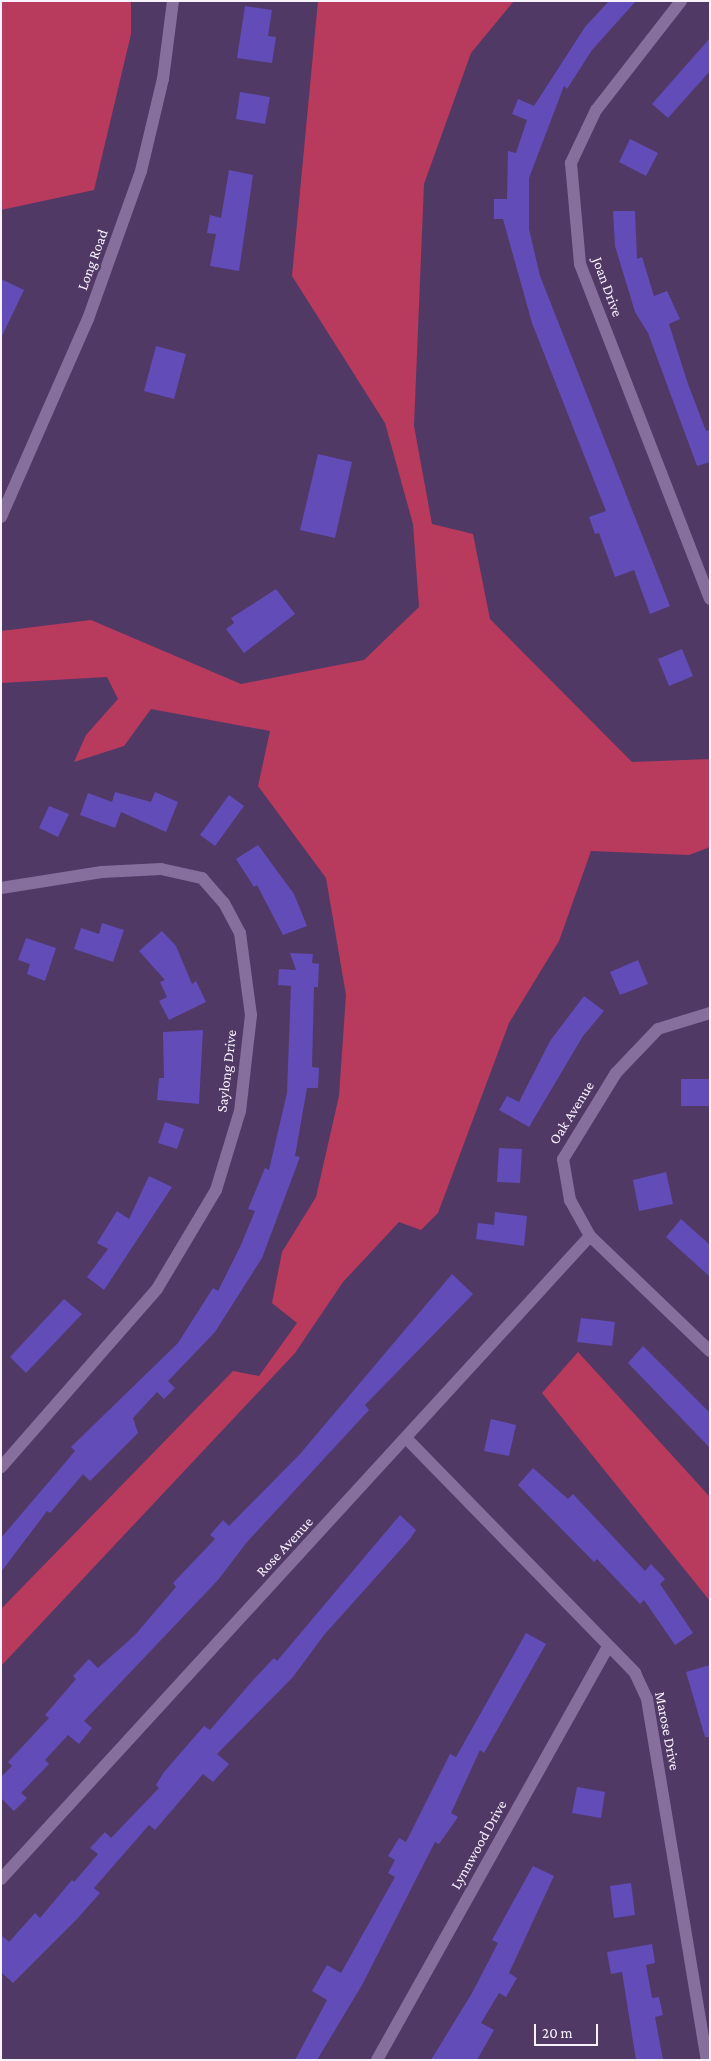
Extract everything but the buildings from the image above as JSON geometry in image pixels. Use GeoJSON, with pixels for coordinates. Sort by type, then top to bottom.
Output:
{"type":"FeatureCollection","features":[{"type":"Feature","properties":{"kind":"street","name":"Long Road"},"geometry":{"type":"LineString","coordinates":[[1,517],[88,319],[142,171],[162,79],[173,1]]}},
{"type":"Feature","properties":{"kind":"street","name":"Joan Drive"},"geometry":{"type":"LineString","coordinates":[[680,1],[596,110],[570,163],[580,264],[710,600]]}},
{"type":"Feature","properties":{"kind":"street","name":"Saylong Drive"},"geometry":{"type":"LineString","coordinates":[[1,888],[142,870],[202,878],[224,903],[240,933],[251,1015],[240,1111],[216,1190],[157,1289],[1,1467]]}},
{"type":"Feature","properties":{"kind":"street","name":"Oak Avenue"},"geometry":{"type":"LineString","coordinates":[[710,1013],[658,1028],[616,1073],[563,1159],[570,1200],[590,1236],[710,1351]]}},
{"type":"Feature","properties":{"kind":"street","name":"Rose Avenue"},"geometry":{"type":"LineString","coordinates":[[1,1879],[407,1438],[590,1236]]}},
{"type":"Feature","properties":{"kind":"street","name":"Marose Drive"},"geometry":{"type":"LineString","coordinates":[[407,1438],[635,1673],[647,1699],[707,2060]]}},
{"type":"Feature","properties":{"kind":"street","name":"Lynnwood Drive"},"geometry":{"type":"LineString","coordinates":[[377,2060],[608,1646]]}},
{"type":"Feature","properties":{"kind":"shaded area"},"geometry":{"type":"Polygon","coordinates":[[[1,1],[131,1],[131,34],[94,190],[1,210],[1,1]]]}},
{"type":"Feature","properties":{"kind":"shaded area"},"geometry":{"type":"Polygon","coordinates":[[[318,1],[514,1],[471,53],[424,184],[414,426],[432,524],[473,534],[490,619],[632,762],[710,759],[710,847],[689,855],[591,851],[559,941],[509,1023],[438,1213],[421,1230],[399,1222],[343,1282],[295,1353],[1,1666],[1,1609],[233,1371],[259,1376],[297,1323],[272,1303],[282,1252],[316,1197],[339,1096],[346,995],[326,878],[258,786],[270,731],[151,709],[124,746],[74,762],[86,735],[118,699],[107,677],[1,683],[1,631],[91,620],[241,684],[364,660],[419,607],[413,524],[385,423],[292,276],[318,1]]]}},
{"type":"Feature","properties":{"kind":"shaded area"},"geometry":{"type":"Polygon","coordinates":[[[578,1352],[710,1497],[710,1601],[542,1393],[578,1352]]]}}]}
